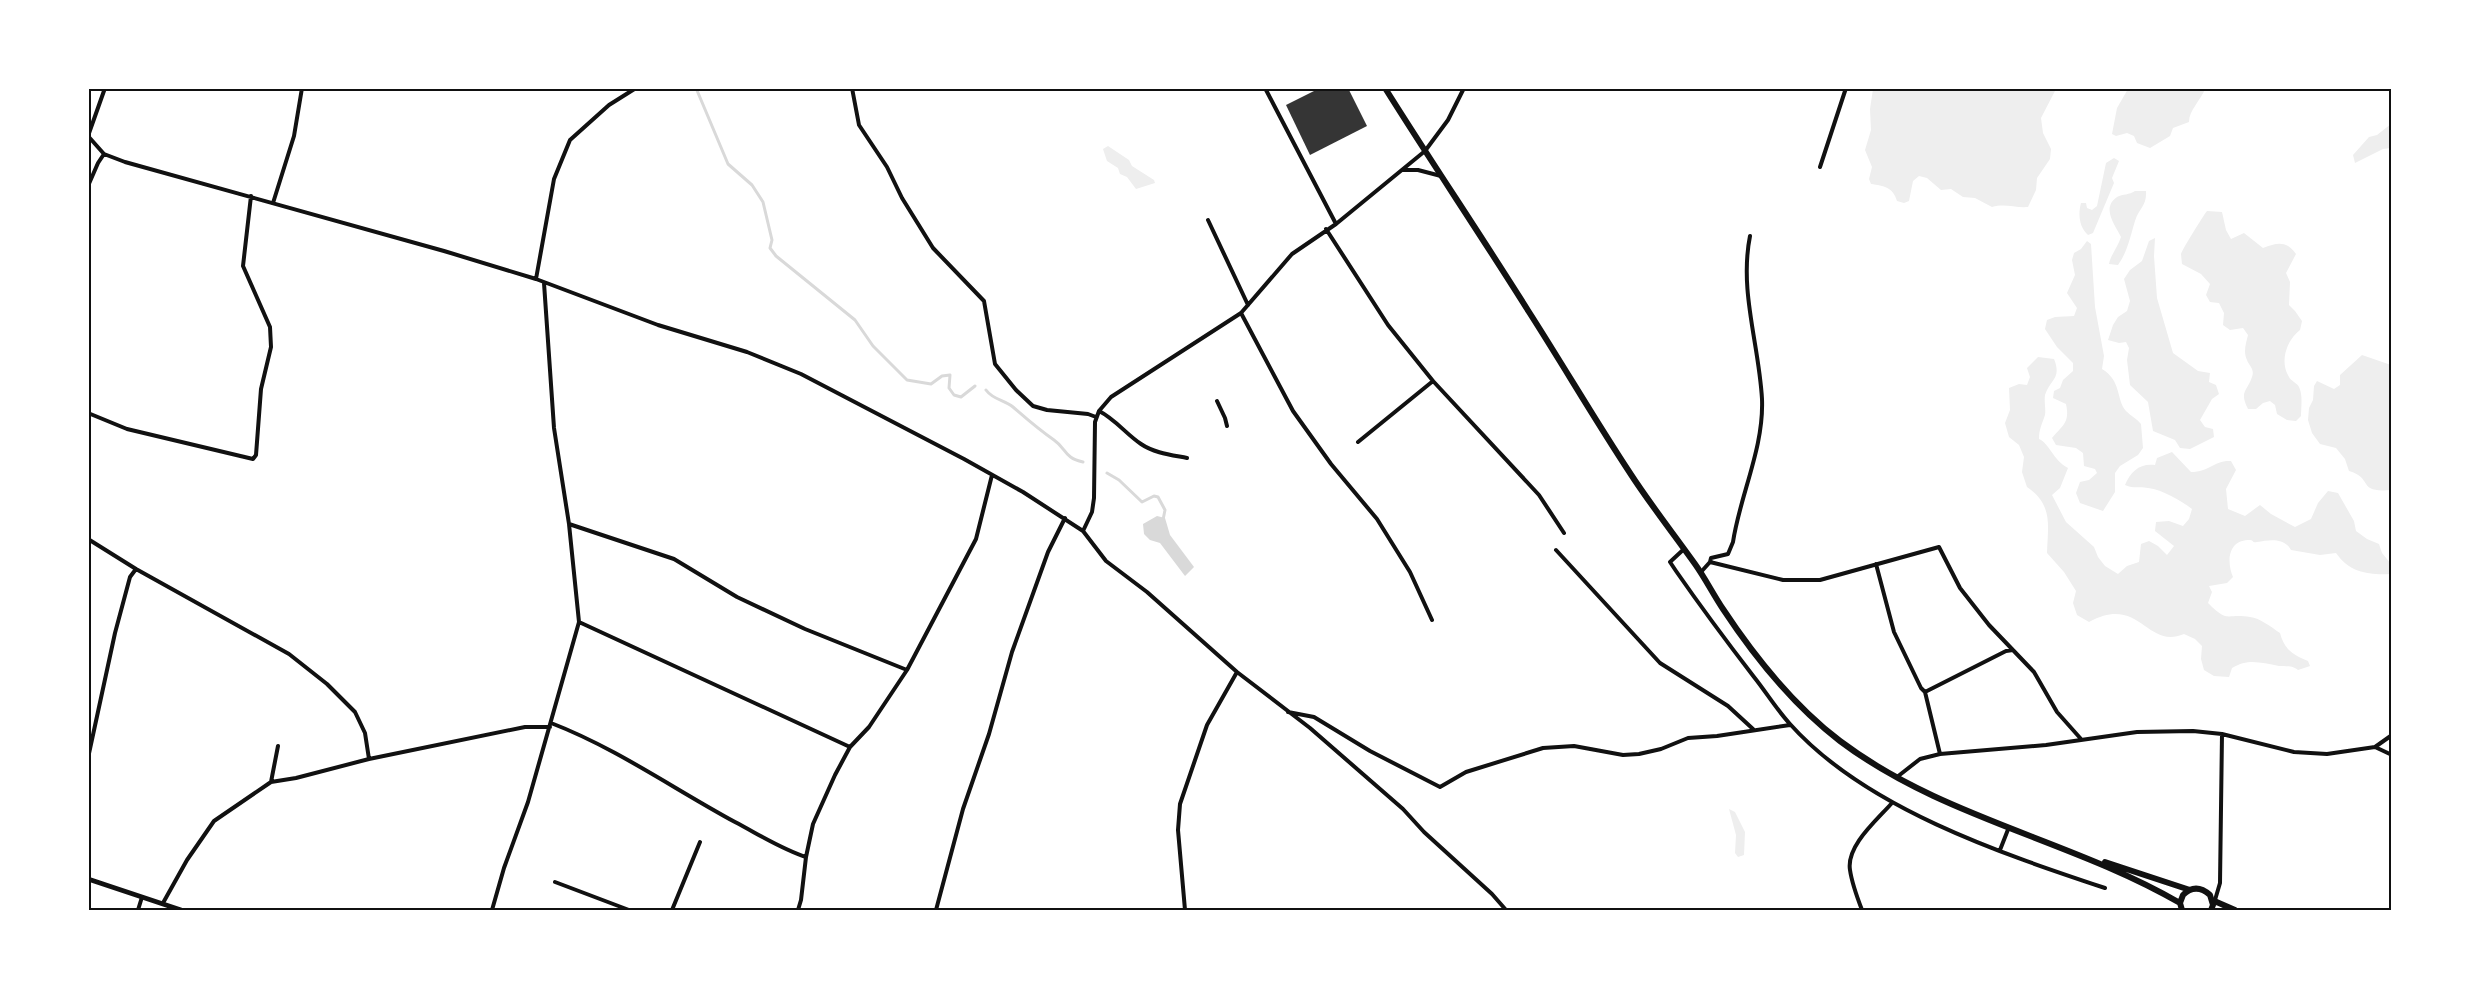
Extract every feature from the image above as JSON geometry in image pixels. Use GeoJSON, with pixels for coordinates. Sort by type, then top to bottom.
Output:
{"type":"FeatureCollection","features":[{"type":"Feature","properties":{"kind":"main road"},"geometry":{"type":"LineString","coordinates":[[1385,88],[1630,473],[1701,572],[1745,642],[1788,695],[1841,742],[1897,778],[1936,798],[2096,860],[2125,867],[2190,890],[2201,889],[2213,900],[2235,910]]}},
{"type":"Feature","properties":{"kind":"main road"},"geometry":{"type":"LineString","coordinates":[[2096,860],[2123,875],[2153,887],[2181,907],[2183,895],[2190,890]]}},
{"type":"Feature","properties":{"kind":"main road"},"geometry":{"type":"LineString","coordinates":[[88,879],[181,910]]}},
{"type":"Feature","properties":{"kind":"main road"},"geometry":{"type":"LineString","coordinates":[[2211,910],[2213,900]]}},
{"type":"Feature","properties":{"kind":"street"},"geometry":{"type":"LineString","coordinates":[[105,88],[88,136],[104,154],[207,186],[387,234],[536,279],[652,322],[747,352],[801,374],[992,475],[1083,531],[1106,561],[1147,592],[1237,672],[1288,711],[1403,809],[1506,910]]}},
{"type":"Feature","properties":{"kind":"street"},"geometry":{"type":"LineString","coordinates":[[273,203],[294,136],[302,88]]}},
{"type":"Feature","properties":{"kind":"street"},"geometry":{"type":"LineString","coordinates":[[536,279],[554,179],[570,140],[609,105],[636,88]]}},
{"type":"Feature","properties":{"kind":"street"},"geometry":{"type":"LineString","coordinates":[[852,88],[859,125],[887,167],[902,198],[933,248],[984,301],[995,364],[1016,390],[1033,406],[1096,417]]}},
{"type":"Feature","properties":{"kind":"street"},"geometry":{"type":"LineString","coordinates":[[1265,88],[1335,224]]}},
{"type":"Feature","properties":{"kind":"street"},"geometry":{"type":"LineString","coordinates":[[1083,531],[1092,512],[1094,498],[1093,436],[1096,417],[1111,397],[1241,313],[1292,254],[1335,224],[1425,151],[1448,120],[1464,88]]}},
{"type":"Feature","properties":{"kind":"street"},"geometry":{"type":"LineString","coordinates":[[1820,167],[1846,88]]}},
{"type":"Feature","properties":{"kind":"street"},"geometry":{"type":"LineString","coordinates":[[88,186],[104,154]]}},
{"type":"Feature","properties":{"kind":"street"},"geometry":{"type":"LineString","coordinates":[[1402,170],[1418,170],[1442,176]]}},
{"type":"Feature","properties":{"kind":"street"},"geometry":{"type":"LineString","coordinates":[[88,413],[127,429],[253,459],[256,455],[261,389],[271,348],[270,327],[243,266],[251,196]]}},
{"type":"Feature","properties":{"kind":"street"},"geometry":{"type":"LineString","coordinates":[[1208,220],[1248,305]]}},
{"type":"Feature","properties":{"kind":"street"},"geometry":{"type":"LineString","coordinates":[[1326,229],[1388,325],[1433,381],[1539,495],[1564,533]]}},
{"type":"Feature","properties":{"kind":"street"},"geometry":{"type":"LineString","coordinates":[[1701,572],[1711,558],[1728,554],[1733,542],[1758,432],[1762,400],[1746,278],[1750,236]]}},
{"type":"Feature","properties":{"kind":"street"},"geometry":{"type":"LineString","coordinates":[[492,910],[504,868],[528,802],[579,622],[569,524],[554,428],[544,283]]}},
{"type":"Feature","properties":{"kind":"street"},"geometry":{"type":"LineString","coordinates":[[1241,313],[1293,411],[1331,464],[1377,519],[1410,572],[1432,620]]}},
{"type":"Feature","properties":{"kind":"street"},"geometry":{"type":"LineString","coordinates":[[1358,442],[1433,381]]}},
{"type":"Feature","properties":{"kind":"street"},"geometry":{"type":"LineString","coordinates":[[1217,401],[1227,426]]}},
{"type":"Feature","properties":{"kind":"street"},"geometry":{"type":"LineString","coordinates":[[1099,411],[1107,415],[1139,443],[1151,449],[1187,458]]}},
{"type":"Feature","properties":{"kind":"street"},"geometry":{"type":"LineString","coordinates":[[798,910],[813,824],[850,747],[869,727],[907,670],[976,539],[992,475]]}},
{"type":"Feature","properties":{"kind":"street"},"geometry":{"type":"LineString","coordinates":[[936,910],[963,809],[989,734],[1009,663],[1048,552],[1065,518]]}},
{"type":"Feature","properties":{"kind":"street"},"geometry":{"type":"LineString","coordinates":[[569,524],[674,559],[737,597],[805,629],[907,670]]}},
{"type":"Feature","properties":{"kind":"street"},"geometry":{"type":"LineString","coordinates":[[88,539],[136,569],[289,654],[327,684],[355,712],[365,733],[369,759]]}},
{"type":"Feature","properties":{"kind":"street"},"geometry":{"type":"LineString","coordinates":[[1710,562],[1783,580],[1820,580],[1939,547],[1960,588],[1989,625],[2034,672],[2057,712],[2081,739]]}},
{"type":"Feature","properties":{"kind":"street"},"geometry":{"type":"LineString","coordinates":[[1684,549],[1670,562],[1719,633],[1790,725],[1833,763],[1892,804],[2000,850],[2104,888]]}},
{"type":"Feature","properties":{"kind":"street"},"geometry":{"type":"LineString","coordinates":[[1556,550],[1660,663],[1728,706],[1753,729]]}},
{"type":"Feature","properties":{"kind":"street"},"geometry":{"type":"LineString","coordinates":[[1876,564],[1894,632],[1925,692],[1940,754]]}},
{"type":"Feature","properties":{"kind":"street"},"geometry":{"type":"LineString","coordinates":[[88,758],[115,633],[130,577],[136,569]]}},
{"type":"Feature","properties":{"kind":"street"},"geometry":{"type":"LineString","coordinates":[[579,622],[850,747]]}},
{"type":"Feature","properties":{"kind":"street"},"geometry":{"type":"LineString","coordinates":[[1925,692],[2006,651],[2014,650]]}},
{"type":"Feature","properties":{"kind":"street"},"geometry":{"type":"LineString","coordinates":[[1185,910],[1178,830],[1180,804],[1207,725],[1237,672]]}},
{"type":"Feature","properties":{"kind":"street"},"geometry":{"type":"LineString","coordinates":[[1288,711],[1314,717],[1370,751],[1440,788],[1466,772],[1543,748],[1574,746],[1623,755],[1639,754],[1661,749],[1688,738],[1790,725]]}},
{"type":"Feature","properties":{"kind":"street"},"geometry":{"type":"LineString","coordinates":[[163,903],[187,860],[214,821],[271,782],[296,778],[369,759],[550,725],[599,745],[741,825],[806,857]]}},
{"type":"Feature","properties":{"kind":"street"},"geometry":{"type":"LineString","coordinates":[[1897,778],[1920,759],[1940,754],[2046,745],[2137,732],[2193,731],[2222,734],[2294,752],[2327,754],[2375,747],[2391,735]]}},
{"type":"Feature","properties":{"kind":"street"},"geometry":{"type":"LineString","coordinates":[[2213,900],[2220,883],[2222,734]]}},
{"type":"Feature","properties":{"kind":"street"},"geometry":{"type":"LineString","coordinates":[[271,782],[278,746]]}},
{"type":"Feature","properties":{"kind":"street"},"geometry":{"type":"LineString","coordinates":[[2375,747],[2391,755]]}},
{"type":"Feature","properties":{"kind":"street"},"geometry":{"type":"LineString","coordinates":[[1862,910],[1849,868],[1851,857],[1859,842],[1892,804]]}},
{"type":"Feature","properties":{"kind":"street"},"geometry":{"type":"LineString","coordinates":[[2000,850],[2009,827]]}},
{"type":"Feature","properties":{"kind":"street"},"geometry":{"type":"LineString","coordinates":[[672,910],[700,842]]}},
{"type":"Feature","properties":{"kind":"street"},"geometry":{"type":"LineString","coordinates":[[555,882],[629,910]]}},
{"type":"Feature","properties":{"kind":"street"},"geometry":{"type":"LineString","coordinates":[[138,910],[142,896]]}},
{"type":"Feature","properties":{"kind":"shaded area"},"geometry":{"type":"Polygon","coordinates":[[[1873,89],[2056,89],[2041,118],[2043,133],[2051,149],[2050,159],[2037,178],[2036,190],[2028,207],[2001,205],[1992,207],[1975,198],[1963,197],[1951,189],[1941,190],[1927,178],[1919,176],[1913,181],[1909,201],[1904,203],[1897,201],[1887,188],[1871,184],[1869,179],[1872,167],[1865,150],[1871,130],[1870,109],[1873,89]]]}},
{"type":"Feature","properties":{"kind":"shaded area"},"geometry":{"type":"Polygon","coordinates":[[[2128,89],[2205,89],[2191,113],[2189,122],[2173,128],[2170,136],[2150,148],[2137,143],[2134,136],[2127,133],[2116,136],[2112,134],[2117,108],[2128,89]]]}},
{"type":"Feature","properties":{"kind":"shaded area"},"geometry":{"type":"Polygon","coordinates":[[[2391,124],[2391,148],[2383,149],[2355,163],[2353,155],[2369,137],[2377,135],[2391,124]]]}},
{"type":"Feature","properties":{"kind":"shaded area"},"geometry":{"type":"Polygon","coordinates":[[[1108,146],[1129,160],[1132,166],[1154,180],[1155,183],[1136,189],[1127,177],[1120,174],[1118,168],[1107,161],[1103,149],[1108,146]]]}},
{"type":"Feature","properties":{"kind":"shaded area"},"geometry":{"type":"Polygon","coordinates":[[[2114,158],[2119,161],[2112,178],[2114,183],[2093,233],[2088,235],[2080,220],[2081,203],[2086,203],[2087,208],[2092,210],[2097,206],[2106,163],[2114,158]]]}},
{"type":"Feature","properties":{"kind":"shaded area"},"geometry":{"type":"Polygon","coordinates":[[[2135,191],[2146,191],[2144,204],[2121,260],[2118,265],[2109,264],[2121,237],[2111,217],[2110,206],[2117,197],[2135,191]]]}},
{"type":"Feature","properties":{"kind":"shaded area"},"geometry":{"type":"Polygon","coordinates":[[[2207,211],[2222,212],[2226,230],[2231,239],[2244,233],[2263,248],[2281,244],[2289,246],[2296,254],[2286,273],[2290,282],[2289,305],[2302,321],[2300,330],[2288,345],[2285,364],[2286,371],[2298,386],[2301,394],[2301,416],[2296,421],[2287,420],[2277,414],[2275,405],[2270,401],[2256,409],[2248,409],[2244,395],[2253,372],[2245,354],[2248,335],[2243,328],[2230,330],[2223,325],[2224,313],[2219,303],[2210,302],[2206,295],[2210,284],[2201,274],[2182,264],[2182,251],[2207,211]]]}},
{"type":"Feature","properties":{"kind":"shaded area"},"geometry":{"type":"Polygon","coordinates":[[[2155,238],[2157,298],[2173,353],[2198,371],[2210,373],[2209,382],[2216,385],[2219,394],[2212,399],[2200,420],[2205,427],[2213,429],[2214,437],[2190,449],[2180,448],[2175,440],[2153,431],[2148,402],[2130,385],[2127,360],[2129,348],[2126,342],[2108,340],[2113,325],[2118,317],[2127,311],[2130,301],[2124,279],[2130,270],[2142,261],[2149,241],[2155,238]]]}},
{"type":"Feature","properties":{"kind":"shaded area"},"geometry":{"type":"Polygon","coordinates":[[[2087,241],[2091,244],[2095,307],[2104,356],[2102,369],[2113,379],[2123,407],[2141,424],[2143,448],[2138,455],[2120,466],[2115,473],[2115,492],[2103,511],[2080,503],[2076,493],[2080,482],[2089,480],[2097,473],[2095,469],[2084,466],[2083,453],[2076,448],[2056,445],[2052,438],[2065,423],[2067,416],[2066,404],[2053,398],[2054,391],[2060,388],[2063,380],[2073,371],[2073,363],[2057,347],[2045,329],[2047,320],[2074,316],[2077,308],[2067,293],[2075,275],[2072,260],[2074,253],[2081,249],[2087,241]]]}},
{"type":"Feature","properties":{"kind":"shaded area"},"geometry":{"type":"Polygon","coordinates":[[[2362,355],[2391,365],[2391,490],[2373,489],[2357,474],[2349,471],[2345,459],[2336,448],[2320,444],[2312,433],[2308,420],[2317,381],[2334,389],[2340,385],[2340,375],[2362,355]]]}},
{"type":"Feature","properties":{"kind":"shaded area"},"geometry":{"type":"Polygon","coordinates":[[[2038,357],[2054,359],[2057,371],[2045,395],[2045,415],[2039,439],[2068,468],[2060,488],[2052,495],[2066,522],[2094,547],[2105,566],[2118,574],[2127,566],[2139,562],[2141,544],[2149,541],[2167,555],[2174,546],[2155,531],[2156,522],[2169,521],[2183,526],[2189,519],[2192,509],[2171,496],[2154,489],[2125,485],[2137,469],[2145,465],[2155,465],[2157,458],[2172,452],[2191,472],[2203,470],[2220,462],[2231,461],[2236,470],[2226,489],[2228,509],[2245,516],[2260,505],[2295,527],[2311,519],[2318,503],[2328,491],[2338,493],[2354,521],[2356,531],[2379,544],[2382,553],[2391,564],[2391,574],[2360,571],[2347,565],[2336,553],[2320,555],[2291,550],[2280,541],[2241,541],[2232,548],[2230,565],[2233,577],[2227,583],[2209,586],[2212,592],[2208,603],[2224,616],[2254,618],[2280,633],[2290,651],[2308,661],[2310,666],[2298,670],[2291,667],[2250,662],[2232,668],[2229,677],[2214,676],[2204,670],[2201,659],[2202,646],[2195,639],[2184,634],[2171,637],[2160,635],[2120,614],[2106,615],[2089,622],[2077,615],[2073,603],[2076,591],[2064,572],[2047,553],[2048,524],[2045,508],[2027,487],[2022,472],[2024,457],[2019,445],[2009,437],[2005,423],[2010,410],[2009,388],[2019,384],[2027,385],[2030,377],[2027,368],[2038,357]]]}},
{"type":"Feature","properties":{"kind":"shaded area"},"geometry":{"type":"Polygon","coordinates":[[[1157,516],[1165,518],[1170,535],[1194,567],[1185,576],[1160,543],[1150,540],[1144,534],[1143,524],[1157,516]]]}},
{"type":"Feature","properties":{"kind":"shaded area"},"geometry":{"type":"Polygon","coordinates":[[[1729,809],[1735,812],[1745,832],[1744,855],[1738,857],[1735,853],[1736,835],[1729,809]]]}},
{"type":"Feature","properties":{"kind":"building"},"geometry":{"type":"Polygon","coordinates":[[[1320,88],[1348,88],[1367,126],[1310,155],[1286,105],[1320,88]]]}},
{"type":"Feature","properties":{"kind":"waterway"},"geometry":{"type":"LineString","coordinates":[[696,88],[728,164],[752,185],[763,202],[772,240],[770,248],[776,256],[855,320],[873,346],[907,380],[931,384],[942,376],[950,375],[949,388],[954,395],[961,397],[975,386]]}},
{"type":"Feature","properties":{"kind":"waterway"},"geometry":{"type":"LineString","coordinates":[[986,390],[992,396],[1013,407],[1058,443],[1069,456],[1083,462]]}},
{"type":"Feature","properties":{"kind":"waterway"},"geometry":{"type":"LineString","coordinates":[[1107,473],[1119,480],[1142,502],[1154,496],[1158,497],[1165,510],[1163,520]]}}]}
